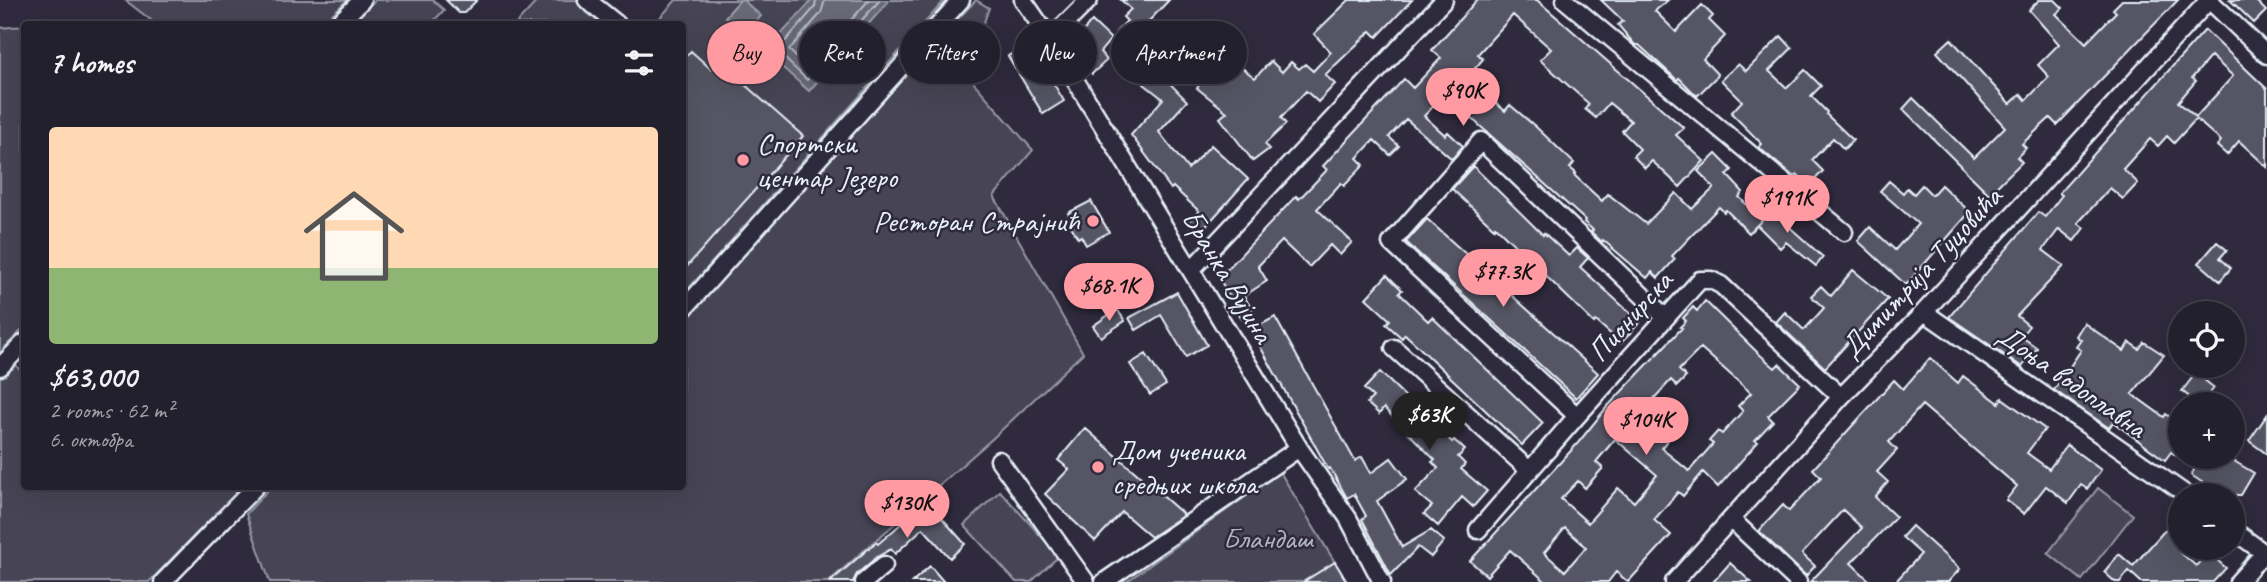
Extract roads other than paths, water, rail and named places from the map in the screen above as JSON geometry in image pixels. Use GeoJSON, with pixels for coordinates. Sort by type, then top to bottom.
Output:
{"type":"FeatureCollection","features":[{"type":"Feature","properties":{"kind":"street"},"geometry":{"type":"LineString","coordinates":[[341,21],[362,0]]}},
{"type":"Feature","properties":{"kind":"street"},"geometry":{"type":"LineString","coordinates":[[587,0],[610,20]]}},
{"type":"Feature","properties":{"kind":"street"},"geometry":{"type":"LineString","coordinates":[[686,307],[961,0]]}},
{"type":"Feature","properties":{"kind":"street","name":"Бранка Вујина"},"geometry":{"type":"LineString","coordinates":[[1023,0],[1038,21]]}},
{"type":"Feature","properties":{"kind":"street"},"geometry":{"type":"LineString","coordinates":[[1068,21],[1089,0]]}},
{"type":"Feature","properties":{"kind":"street"},"geometry":{"type":"LineString","coordinates":[[1192,269],[1444,0]]}},
{"type":"Feature","properties":{"kind":"street"},"geometry":{"type":"LineString","coordinates":[[1565,0],[1844,232]]}},
{"type":"Feature","properties":{"kind":"street"},"geometry":{"type":"LineString","coordinates":[[2209,0],[2267,55]]}},
{"type":"Feature","properties":{"kind":"street","name":"Димитрија Туцовића"},"geometry":{"type":"LineString","coordinates":[[1674,582],[1841,397],[1924,312],[2209,0]]}},
{"type":"Feature","properties":{"kind":"street","name":"Бранка Вујина"},"geometry":{"type":"LineString","coordinates":[[1078,84],[1299,448],[1348,518],[1382,582]]}},
{"type":"Feature","properties":{"kind":"street"},"geometry":{"type":"LineString","coordinates":[[1577,416],[1391,243],[1437,189],[1481,141],[1665,317]]}},
{"type":"Feature","properties":{"kind":"street","name":"Пионирска"},"geometry":{"type":"LineString","coordinates":[[1478,530],[1700,280],[1711,280],[1721,285],[1841,397]]}},
{"type":"Feature","properties":{"kind":"street","name":"Доња водоплавна"},"geometry":{"type":"LineString","coordinates":[[1924,312],[2170,483]]}},
{"type":"Feature","properties":{"kind":"street"},"geometry":{"type":"LineString","coordinates":[[0,367],[21,346]]}},
{"type":"Feature","properties":{"kind":"street"},"geometry":{"type":"LineString","coordinates":[[1394,348],[1529,470]]}},
{"type":"Feature","properties":{"kind":"street"},"geometry":{"type":"LineString","coordinates":[[1104,582],[1299,448]]}},
{"type":"Feature","properties":{"kind":"street"},"geometry":{"type":"LineString","coordinates":[[999,460],[1086,582]]}},
{"type":"Feature","properties":{"kind":"street"},"geometry":{"type":"LineString","coordinates":[[163,582],[252,490]]}},
{"type":"Feature","properties":{"kind":"street"},"geometry":{"type":"LineString","coordinates":[[1731,519],[1798,582]]}},
{"type":"Feature","properties":{"kind":"street"},"geometry":{"type":"LineString","coordinates":[[2238,582],[2264,553],[2245,539]]}},
{"type":"Feature","properties":{"kind":"street"},"geometry":{"type":"LineString","coordinates":[[864,582],[884,565]]}},
{"type":"Feature","properties":{"kind":"water"},"geometry":{"type":"Polygon","coordinates":[[[740,0],[761,16],[756,21],[729,21],[725,17],[740,0]]]}},
{"type":"Feature","properties":{"kind":"water"},"geometry":{"type":"Polygon","coordinates":[[[812,0],[888,2],[871,21],[799,21],[799,82],[785,70],[785,30],[812,0]]]}},
{"type":"Feature","properties":{"kind":"water"},"geometry":{"type":"Polygon","coordinates":[[[801,84],[815,84],[809,91],[801,84]]]}},
{"type":"Feature","properties":{"kind":"place","name":"Спортски центар Језеро"},"geometry":{"type":"Point","coordinates":[743,160]}},
{"type":"Feature","properties":{"kind":"place","name":"Ресторан Страјнић"},"geometry":{"type":"Point","coordinates":[1093,221]}},
{"type":"Feature","properties":{"kind":"place","name":"Дом ученика средњих школа"},"geometry":{"type":"Point","coordinates":[1098,467]}},
{"type":"Feature","properties":{"kind":"park label","name":"Бландаш"},"geometry":{"type":"Point","coordinates":[1268,538]}}]}
